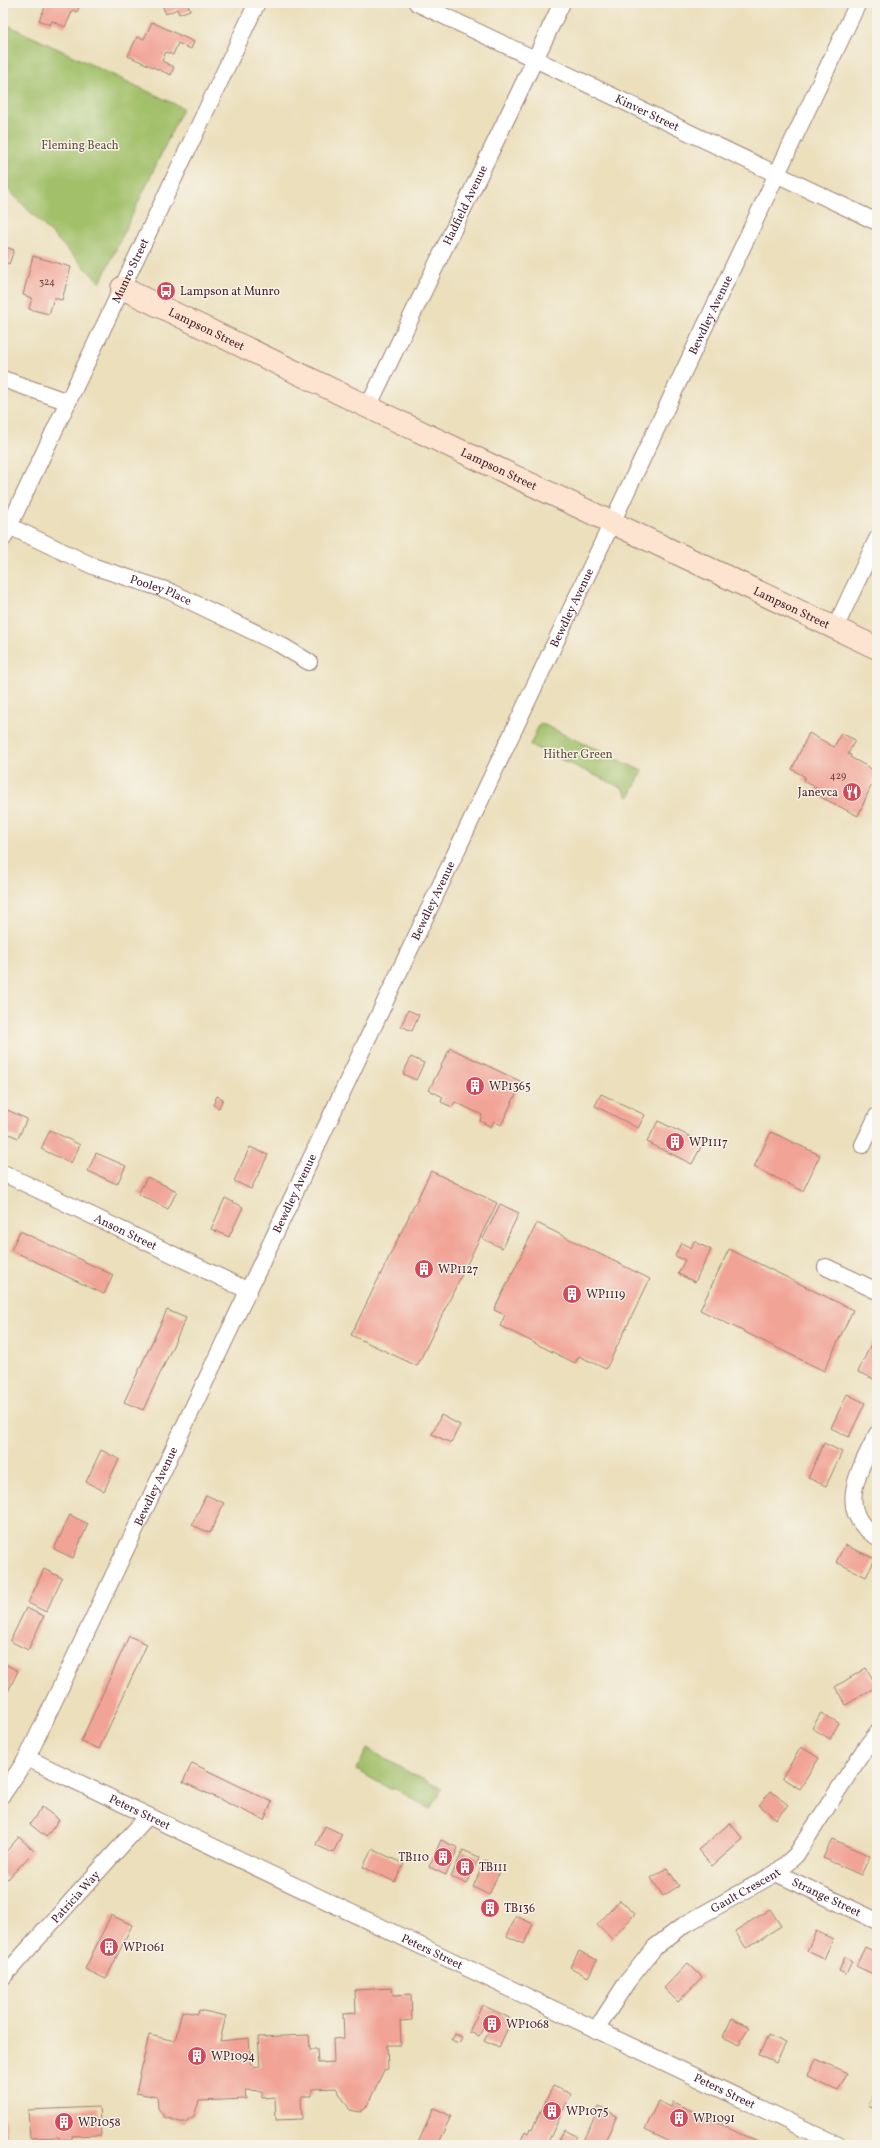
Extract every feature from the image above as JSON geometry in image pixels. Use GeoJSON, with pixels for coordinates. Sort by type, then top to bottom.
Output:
{"type":"FeatureCollection","features":[{"type":"Feature","properties":{"kind":"street","name":"Munro Street"},"geometry":{"type":"LineString","coordinates":[[6,532],[257,3]]}},
{"type":"Feature","properties":{"kind":"street","name":"Kinver Street"},"geometry":{"type":"LineString","coordinates":[[417,3],[877,222]]}},
{"type":"Feature","properties":{"kind":"street","name":"Hadfield Avenue"},"geometry":{"type":"LineString","coordinates":[[368,407],[562,3]]}},
{"type":"Feature","properties":{"kind":"street","name":"Bewdley Avenue"},"geometry":{"type":"LineString","coordinates":[[3,1794],[27,1758],[858,3]]}},
{"type":"Feature","properties":{"kind":"street","name":"Lampson Street"},"geometry":{"type":"LineString","coordinates":[[122,288],[368,407],[877,648]]}},
{"type":"Feature","properties":{"kind":"street"},"geometry":{"type":"LineString","coordinates":[[3,379],[68,402]]}},
{"type":"Feature","properties":{"kind":"street","name":"Pooley Place"},"geometry":{"type":"LineString","coordinates":[[6,532],[100,570],[169,591],[279,644],[309,662]]}},
{"type":"Feature","properties":{"kind":"street"},"geometry":{"type":"LineString","coordinates":[[835,628],[877,539]]}},
{"type":"Feature","properties":{"kind":"street"},"geometry":{"type":"LineString","coordinates":[[863,1145],[877,1116]]}},
{"type":"Feature","properties":{"kind":"street","name":"Anson Street"},"geometry":{"type":"LineString","coordinates":[[3,1173],[248,1290]]}},
{"type":"Feature","properties":{"kind":"street"},"geometry":{"type":"LineString","coordinates":[[826,1267],[877,1291]]}},
{"type":"Feature","properties":{"kind":"street"},"geometry":{"type":"LineString","coordinates":[[877,1434],[855,1479],[853,1497],[857,1515],[862,1523],[877,1537]]}},
{"type":"Feature","properties":{"kind":"street","name":"Gault Crescent"},"geometry":{"type":"LineString","coordinates":[[596,2030],[627,1982],[655,1946],[684,1925],[776,1873],[796,1855],[806,1842],[862,1753],[877,1733]]}},
{"type":"Feature","properties":{"kind":"street","name":"Peters Street"},"geometry":{"type":"LineString","coordinates":[[27,1758],[838,2145]]}},
{"type":"Feature","properties":{"kind":"street","name":"Patricia Way"},"geometry":{"type":"LineString","coordinates":[[3,1977],[148,1816]]}},
{"type":"Feature","properties":{"kind":"street","name":"Strange Street"},"geometry":{"type":"LineString","coordinates":[[776,1873],[877,1921]]}},
{"type":"Feature","properties":{"kind":"green space","name":"Fleming Beach"},"geometry":{"type":"Polygon","coordinates":[[[3,23],[183,108],[100,283],[3,184],[3,23]]]}},
{"type":"Feature","properties":{"kind":"green space","name":"Hither Green"},"geometry":{"type":"Polygon","coordinates":[[[540,723],[642,771],[629,798],[622,788],[530,745],[540,723]]]}},
{"type":"Feature","properties":{"kind":"green space"},"geometry":{"type":"Polygon","coordinates":[[[367,1748],[406,1771],[442,1789],[430,1809],[396,1789],[390,1789],[357,1770],[367,1748]]]}},
{"type":"Feature","properties":{"kind":"building"},"geometry":{"type":"Polygon","coordinates":[[[47,3],[81,3],[77,12],[73,10],[65,27],[52,21],[50,25],[39,20],[47,3]]]}},
{"type":"Feature","properties":{"kind":"building"},"geometry":{"type":"Polygon","coordinates":[[[161,3],[187,3],[190,10],[179,14],[177,9],[166,14],[161,3]]]}},
{"type":"Feature","properties":{"kind":"building"},"geometry":{"type":"Polygon","coordinates":[[[152,22],[194,42],[191,49],[178,43],[173,55],[166,52],[162,61],[174,67],[171,75],[128,56],[137,37],[144,39],[152,22]]]}},
{"type":"Feature","properties":{"kind":"building"},"geometry":{"type":"Polygon","coordinates":[[[3,246],[14,250],[9,264],[3,261],[3,246]]]}},
{"type":"Feature","properties":{"kind":"building"},"geometry":{"type":"Polygon","coordinates":[[[33,256],[71,267],[62,300],[54,298],[49,314],[29,309],[32,298],[23,295],[33,256]]]}},
{"type":"Feature","properties":{"kind":"building"},"geometry":{"type":"Polygon","coordinates":[[[809,733],[834,747],[841,733],[855,740],[848,754],[851,755],[850,757],[877,772],[858,816],[813,793],[816,787],[803,781],[805,777],[792,769],[809,733]]]}},
{"type":"Feature","properties":{"kind":"building"},"geometry":{"type":"Polygon","coordinates":[[[408,1010],[419,1015],[412,1031],[401,1026],[408,1010]]]}},
{"type":"Feature","properties":{"kind":"building","name":"WP1365"},"geometry":{"type":"Polygon","coordinates":[[[450,1048],[522,1082],[501,1125],[494,1121],[491,1127],[480,1121],[482,1115],[455,1102],[452,1107],[441,1102],[443,1097],[429,1090],[450,1048]]]}},
{"type":"Feature","properties":{"kind":"building"},"geometry":{"type":"Polygon","coordinates":[[[411,1057],[424,1063],[416,1080],[403,1074],[411,1057]]]}},
{"type":"Feature","properties":{"kind":"building"},"geometry":{"type":"Polygon","coordinates":[[[601,1094],[645,1115],[638,1128],[595,1106],[601,1094]]]}},
{"type":"Feature","properties":{"kind":"building"},"geometry":{"type":"Polygon","coordinates":[[[217,1096],[223,1099],[219,1108],[213,1105],[217,1096]]]}},
{"type":"Feature","properties":{"kind":"building"},"geometry":{"type":"Polygon","coordinates":[[[3,1108],[27,1119],[18,1138],[3,1131],[3,1108]]]}},
{"type":"Feature","properties":{"kind":"building","name":"WP1117"},"geometry":{"type":"Polygon","coordinates":[[[658,1121],[703,1143],[692,1164],[647,1142],[658,1121]]]}},
{"type":"Feature","properties":{"kind":"building"},"geometry":{"type":"Polygon","coordinates":[[[50,1130],[80,1145],[71,1163],[41,1149],[50,1130]]]}},
{"type":"Feature","properties":{"kind":"building"},"geometry":{"type":"Polygon","coordinates":[[[771,1132],[820,1155],[803,1191],[754,1167],[771,1132]]]}},
{"type":"Feature","properties":{"kind":"building"},"geometry":{"type":"Polygon","coordinates":[[[250,1147],[268,1155],[251,1189],[234,1181],[250,1147]]]}},
{"type":"Feature","properties":{"kind":"building"},"geometry":{"type":"Polygon","coordinates":[[[96,1153],[126,1166],[117,1184],[88,1171],[96,1153]]]}},
{"type":"Feature","properties":{"kind":"building","name":"WP1127"},"geometry":{"type":"Polygon","coordinates":[[[431,1171],[497,1203],[417,1366],[351,1335],[431,1171]]]}},
{"type":"Feature","properties":{"kind":"building"},"geometry":{"type":"Polygon","coordinates":[[[147,1177],[177,1191],[168,1209],[138,1194],[147,1177]]]}},
{"type":"Feature","properties":{"kind":"building"},"geometry":{"type":"Polygon","coordinates":[[[225,1198],[243,1207],[229,1237],[211,1229],[225,1198]]]}},
{"type":"Feature","properties":{"kind":"building"},"geometry":{"type":"Polygon","coordinates":[[[500,1204],[519,1213],[502,1248],[483,1239],[500,1204]]]}},
{"type":"Feature","properties":{"kind":"building","name":"WP1119"},"geometry":{"type":"Polygon","coordinates":[[[537,1223],[650,1279],[606,1369],[579,1356],[575,1363],[500,1326],[505,1315],[494,1310],[537,1223]]]}},
{"type":"Feature","properties":{"kind":"building"},"geometry":{"type":"Polygon","coordinates":[[[20,1231],[113,1275],[104,1294],[11,1250],[20,1231]]]}},
{"type":"Feature","properties":{"kind":"building"},"geometry":{"type":"Polygon","coordinates":[[[694,1241],[711,1250],[695,1282],[678,1274],[685,1260],[675,1256],[681,1243],[691,1248],[694,1241]]]}},
{"type":"Feature","properties":{"kind":"building"},"geometry":{"type":"Polygon","coordinates":[[[729,1249],[853,1310],[824,1371],[700,1310],[729,1249]]]}},
{"type":"Feature","properties":{"kind":"building"},"geometry":{"type":"Polygon","coordinates":[[[167,1310],[186,1318],[143,1410],[124,1402],[167,1310]]]}},
{"type":"Feature","properties":{"kind":"building"},"geometry":{"type":"Polygon","coordinates":[[[872,1342],[877,1345],[876,1380],[858,1372],[872,1342]]]}},
{"type":"Feature","properties":{"kind":"building"},"geometry":{"type":"Polygon","coordinates":[[[847,1394],[865,1403],[849,1437],[831,1428],[847,1394]]]}},
{"type":"Feature","properties":{"kind":"building"},"geometry":{"type":"Polygon","coordinates":[[[441,1415],[460,1425],[451,1443],[432,1434],[441,1415]]]}},
{"type":"Feature","properties":{"kind":"building"},"geometry":{"type":"Polygon","coordinates":[[[824,1443],[842,1452],[826,1486],[808,1478],[824,1443]]]}},
{"type":"Feature","properties":{"kind":"building"},"geometry":{"type":"Polygon","coordinates":[[[101,1450],[119,1459],[104,1491],[86,1482],[101,1450]]]}},
{"type":"Feature","properties":{"kind":"building"},"geometry":{"type":"Polygon","coordinates":[[[206,1495],[224,1503],[210,1533],[192,1525],[206,1495]]]}},
{"type":"Feature","properties":{"kind":"building"},"geometry":{"type":"Polygon","coordinates":[[[70,1515],[88,1524],[73,1558],[54,1549],[70,1515]]]}},
{"type":"Feature","properties":{"kind":"building"},"geometry":{"type":"Polygon","coordinates":[[[845,1545],[875,1559],[866,1577],[836,1562],[845,1545]]]}},
{"type":"Feature","properties":{"kind":"building"},"geometry":{"type":"Polygon","coordinates":[[[44,1569],[62,1578],[46,1612],[28,1603],[44,1569]]]}},
{"type":"Feature","properties":{"kind":"building"},"geometry":{"type":"Polygon","coordinates":[[[26,1608],[44,1616],[28,1650],[10,1641],[26,1608]]]}},
{"type":"Feature","properties":{"kind":"building"},"geometry":{"type":"Polygon","coordinates":[[[129,1636],[147,1644],[99,1749],[81,1741],[129,1636]]]}},
{"type":"Feature","properties":{"kind":"building"},"geometry":{"type":"Polygon","coordinates":[[[3,1663],[18,1671],[3,1702],[3,1663]]]}},
{"type":"Feature","properties":{"kind":"building"},"geometry":{"type":"Polygon","coordinates":[[[866,1668],[877,1686],[846,1705],[835,1687],[866,1668]]]}},
{"type":"Feature","properties":{"kind":"building"},"geometry":{"type":"Polygon","coordinates":[[[821,1713],[839,1723],[830,1739],[812,1728],[821,1713]]]}},
{"type":"Feature","properties":{"kind":"building"},"geometry":{"type":"Polygon","coordinates":[[[801,1747],[819,1758],[800,1789],[782,1778],[801,1747]]]}},
{"type":"Feature","properties":{"kind":"building"},"geometry":{"type":"Polygon","coordinates":[[[192,1763],[272,1802],[264,1820],[183,1782],[192,1763]]]}},
{"type":"Feature","properties":{"kind":"building"},"geometry":{"type":"Polygon","coordinates":[[[771,1791],[788,1805],[776,1819],[759,1805],[771,1791]]]}},
{"type":"Feature","properties":{"kind":"building"},"geometry":{"type":"Polygon","coordinates":[[[42,1807],[59,1820],[46,1837],[30,1824],[42,1807]]]}},
{"type":"Feature","properties":{"kind":"building"},"geometry":{"type":"Polygon","coordinates":[[[730,1823],[743,1839],[712,1866],[698,1850],[730,1823]]]}},
{"type":"Feature","properties":{"kind":"building"},"geometry":{"type":"Polygon","coordinates":[[[325,1826],[342,1834],[333,1853],[316,1845],[325,1826]]]}},
{"type":"Feature","properties":{"kind":"building"},"geometry":{"type":"Polygon","coordinates":[[[19,1837],[34,1851],[8,1879],[3,1875],[3,1855],[19,1837]]]}},
{"type":"Feature","properties":{"kind":"building"},"geometry":{"type":"Polygon","coordinates":[[[832,1839],[870,1856],[861,1875],[823,1858],[832,1839]]]}},
{"type":"Feature","properties":{"kind":"building","name":"TB110"},"geometry":{"type":"Polygon","coordinates":[[[441,1840],[458,1848],[446,1875],[429,1867],[441,1840]]]}},
{"type":"Feature","properties":{"kind":"building"},"geometry":{"type":"Polygon","coordinates":[[[372,1849],[404,1864],[395,1882],[363,1867],[372,1849]]]}},
{"type":"Feature","properties":{"kind":"building","name":"TB111"},"geometry":{"type":"Polygon","coordinates":[[[463,1850],[479,1857],[467,1884],[451,1877],[463,1850]]]}},
{"type":"Feature","properties":{"kind":"building"},"geometry":{"type":"Polygon","coordinates":[[[485,1860],[501,1867],[489,1895],[473,1887],[485,1860]]]}},
{"type":"Feature","properties":{"kind":"building"},"geometry":{"type":"Polygon","coordinates":[[[667,1868],[679,1886],[663,1896],[651,1878],[667,1868]]]}},
{"type":"Feature","properties":{"kind":"building"},"geometry":{"type":"Polygon","coordinates":[[[620,1900],[635,1914],[612,1939],[597,1925],[620,1900]]]}},
{"type":"Feature","properties":{"kind":"building","name":"TB136"},"geometry":{"type":"Polygon","coordinates":[[[488,1902],[495,1905],[491,1914],[484,1911],[488,1902]]]}},
{"type":"Feature","properties":{"kind":"building"},"geometry":{"type":"Polygon","coordinates":[[[770,1909],[781,1926],[746,1948],[735,1931],[770,1909]]]}},
{"type":"Feature","properties":{"kind":"building","name":"WP1061"},"geometry":{"type":"Polygon","coordinates":[[[111,1915],[132,1925],[106,1979],[85,1969],[111,1915]]]}},
{"type":"Feature","properties":{"kind":"building"},"geometry":{"type":"Polygon","coordinates":[[[516,1916],[533,1924],[524,1944],[507,1936],[516,1916]]]}},
{"type":"Feature","properties":{"kind":"building"},"geometry":{"type":"Polygon","coordinates":[[[816,1931],[833,1939],[824,1959],[807,1951],[816,1931]]]}},
{"type":"Feature","properties":{"kind":"building"},"geometry":{"type":"Polygon","coordinates":[[[865,1947],[877,1953],[877,1976],[856,1966],[865,1947]]]}},
{"type":"Feature","properties":{"kind":"building"},"geometry":{"type":"Polygon","coordinates":[[[579,1951],[597,1960],[588,1977],[570,1967],[579,1951]]]}},
{"type":"Feature","properties":{"kind":"building"},"geometry":{"type":"Polygon","coordinates":[[[845,1957],[852,1961],[846,1974],[839,1971],[845,1957]]]}},
{"type":"Feature","properties":{"kind":"building"},"geometry":{"type":"Polygon","coordinates":[[[688,1963],[702,1977],[678,2002],[664,1988],[688,1963]]]}},
{"type":"Feature","properties":{"kind":"building","name":"WP1094"},"geometry":{"type":"Polygon","coordinates":[[[392,1988],[393,1995],[411,1994],[412,2020],[400,2021],[401,2045],[387,2045],[388,2069],[384,2070],[366,2108],[360,2112],[350,2110],[336,2088],[312,2089],[312,2096],[301,2096],[302,2119],[276,2120],[275,2097],[262,2098],[262,2091],[245,2090],[246,2099],[199,2101],[194,2116],[185,2122],[180,2122],[164,2117],[158,2108],[157,2097],[136,2093],[149,2035],[175,2041],[182,2011],[198,2014],[199,2010],[226,2016],[220,2041],[249,2038],[251,2065],[254,2065],[254,2067],[260,2066],[258,2037],[309,2035],[310,2049],[317,2049],[318,2063],[334,2062],[333,2039],[344,2038],[343,2014],[356,2013],[355,1990],[392,1988]]]}},
{"type":"Feature","properties":{"kind":"building","name":"WP1068"},"geometry":{"type":"Polygon","coordinates":[[[482,2005],[512,2019],[499,2047],[484,2040],[489,2031],[483,2028],[479,2036],[469,2032],[482,2005]]]}},
{"type":"Feature","properties":{"kind":"building"},"geometry":{"type":"Polygon","coordinates":[[[732,2018],[749,2027],[739,2045],[723,2037],[732,2018]]]}},
{"type":"Feature","properties":{"kind":"building"},"geometry":{"type":"Polygon","coordinates":[[[455,2034],[462,2037],[459,2043],[452,2040],[455,2034]]]}},
{"type":"Feature","properties":{"kind":"building"},"geometry":{"type":"Polygon","coordinates":[[[768,2035],[786,2043],[776,2063],[759,2055],[768,2035]]]}},
{"type":"Feature","properties":{"kind":"building"},"geometry":{"type":"Polygon","coordinates":[[[816,2059],[847,2073],[838,2091],[807,2077],[816,2059]]]}},
{"type":"Feature","properties":{"kind":"building","name":"WP1075"},"geometry":{"type":"Polygon","coordinates":[[[553,2086],[571,2094],[548,2142],[554,2145],[519,2145],[525,2131],[528,2133],[530,2129],[532,2130],[553,2086]]]}},
{"type":"Feature","properties":{"kind":"building"},"geometry":{"type":"Polygon","coordinates":[[[877,2087],[877,2110],[868,2106],[877,2087]]]}},
{"type":"Feature","properties":{"kind":"building","name":"WP1091"},"geometry":{"type":"Polygon","coordinates":[[[658,2101],[671,2107],[673,2102],[764,2145],[677,2145],[645,2130],[658,2101]]]}},
{"type":"Feature","properties":{"kind":"building","name":"WP1058"},"geometry":{"type":"Polygon","coordinates":[[[99,2107],[101,2135],[72,2136],[72,2139],[59,2140],[59,2137],[30,2138],[28,2110],[99,2107]]]}},
{"type":"Feature","properties":{"kind":"building","name":"WP1075"},"geometry":{"type":"Polygon","coordinates":[[[599,2107],[617,2116],[603,2145],[581,2145],[599,2107]]]}},
{"type":"Feature","properties":{"kind":"building"},"geometry":{"type":"Polygon","coordinates":[[[434,2108],[451,2116],[437,2145],[417,2145],[434,2108]]]}},
{"type":"Feature","properties":{"kind":"building"},"geometry":{"type":"Polygon","coordinates":[[[5,2118],[6,2140],[3,2140],[3,2119],[5,2118]]]}},
{"type":"Feature","properties":{"kind":"building","name":"WP1075"},"geometry":{"type":"Polygon","coordinates":[[[564,2130],[577,2136],[572,2145],[557,2145],[564,2130]]]}},
{"type":"Feature","properties":{"kind":"place","name":"Lampson at Munro"},"geometry":{"type":"Point","coordinates":[166,291]}},
{"type":"Feature","properties":{"kind":"place","name":"Janevca"},"geometry":{"type":"Point","coordinates":[852,792]}},
{"type":"Feature","properties":{"kind":"place","name":"WP1365"},"geometry":{"type":"Point","coordinates":[475,1086]}},
{"type":"Feature","properties":{"kind":"place","name":"WP1117"},"geometry":{"type":"Point","coordinates":[675,1142]}},
{"type":"Feature","properties":{"kind":"place","name":"WP1127"},"geometry":{"type":"Point","coordinates":[424,1269]}},
{"type":"Feature","properties":{"kind":"place","name":"WP1119"},"geometry":{"type":"Point","coordinates":[572,1294]}},
{"type":"Feature","properties":{"kind":"place","name":"TB110"},"geometry":{"type":"Point","coordinates":[443,1857]}},
{"type":"Feature","properties":{"kind":"place","name":"TB111"},"geometry":{"type":"Point","coordinates":[465,1867]}},
{"type":"Feature","properties":{"kind":"place","name":"TB136"},"geometry":{"type":"Point","coordinates":[490,1908]}},
{"type":"Feature","properties":{"kind":"place","name":"WP1061"},"geometry":{"type":"Point","coordinates":[109,1947]}},
{"type":"Feature","properties":{"kind":"place","name":"WP1068"},"geometry":{"type":"Point","coordinates":[492,2024]}},
{"type":"Feature","properties":{"kind":"place","name":"WP1094"},"geometry":{"type":"Point","coordinates":[197,2056]}},
{"type":"Feature","properties":{"kind":"place","name":"WP1075"},"geometry":{"type":"Point","coordinates":[552,2111]}},
{"type":"Feature","properties":{"kind":"place","name":"WP1091"},"geometry":{"type":"Point","coordinates":[679,2118]}},
{"type":"Feature","properties":{"kind":"place","name":"WP1058"},"geometry":{"type":"Point","coordinates":[64,2122]}}]}
